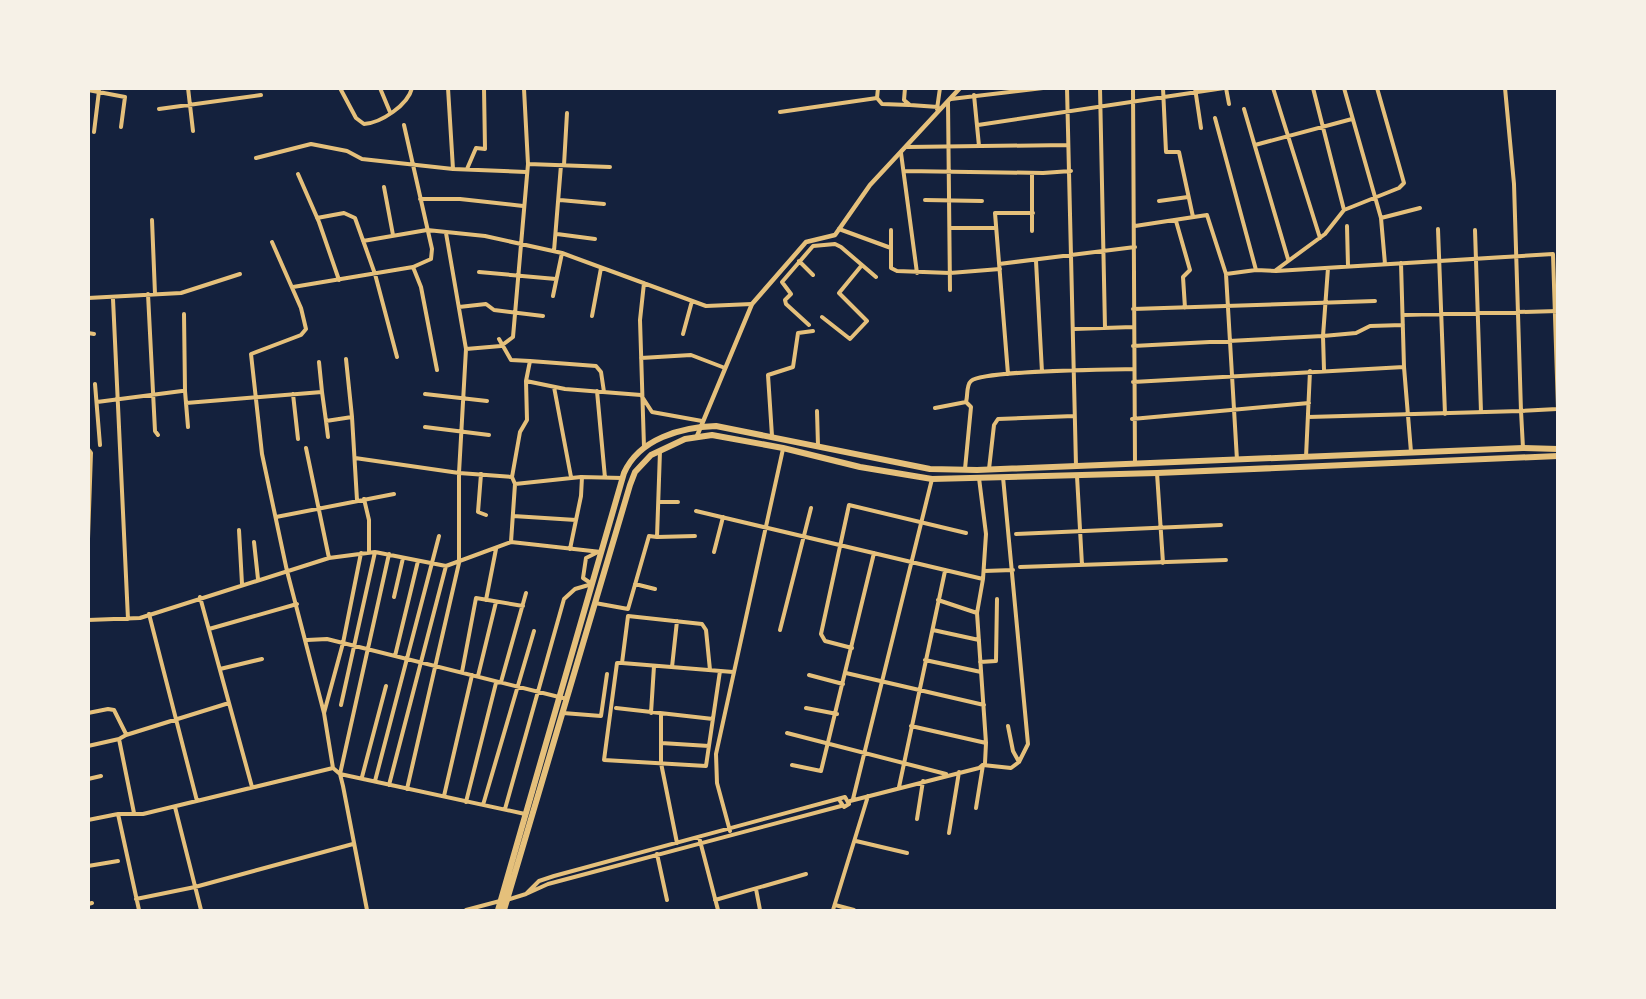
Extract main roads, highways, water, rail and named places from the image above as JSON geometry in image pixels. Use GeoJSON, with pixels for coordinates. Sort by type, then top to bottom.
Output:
{"type":"FeatureCollection","features":[{"type":"Feature","properties":{"kind":"main road"},"geometry":{"type":"LineString","coordinates":[[498,910],[504,900],[562,712],[563,698],[592,584],[623,478],[631,459],[644,447],[701,424],[772,436],[930,469],[965,470],[1523,448],[1557,449]]}},
{"type":"Feature","properties":{"kind":"main road"},"geometry":{"type":"LineString","coordinates":[[504,910],[504,900],[526,814],[635,472],[646,458],[660,450],[697,436],[712,435],[783,448],[860,467],[932,479],[1157,474],[1557,456]]}},
{"type":"Feature","properties":{"kind":"main road"},"geometry":{"type":"LineString","coordinates":[[1206,462],[1207,471]]}}]}
